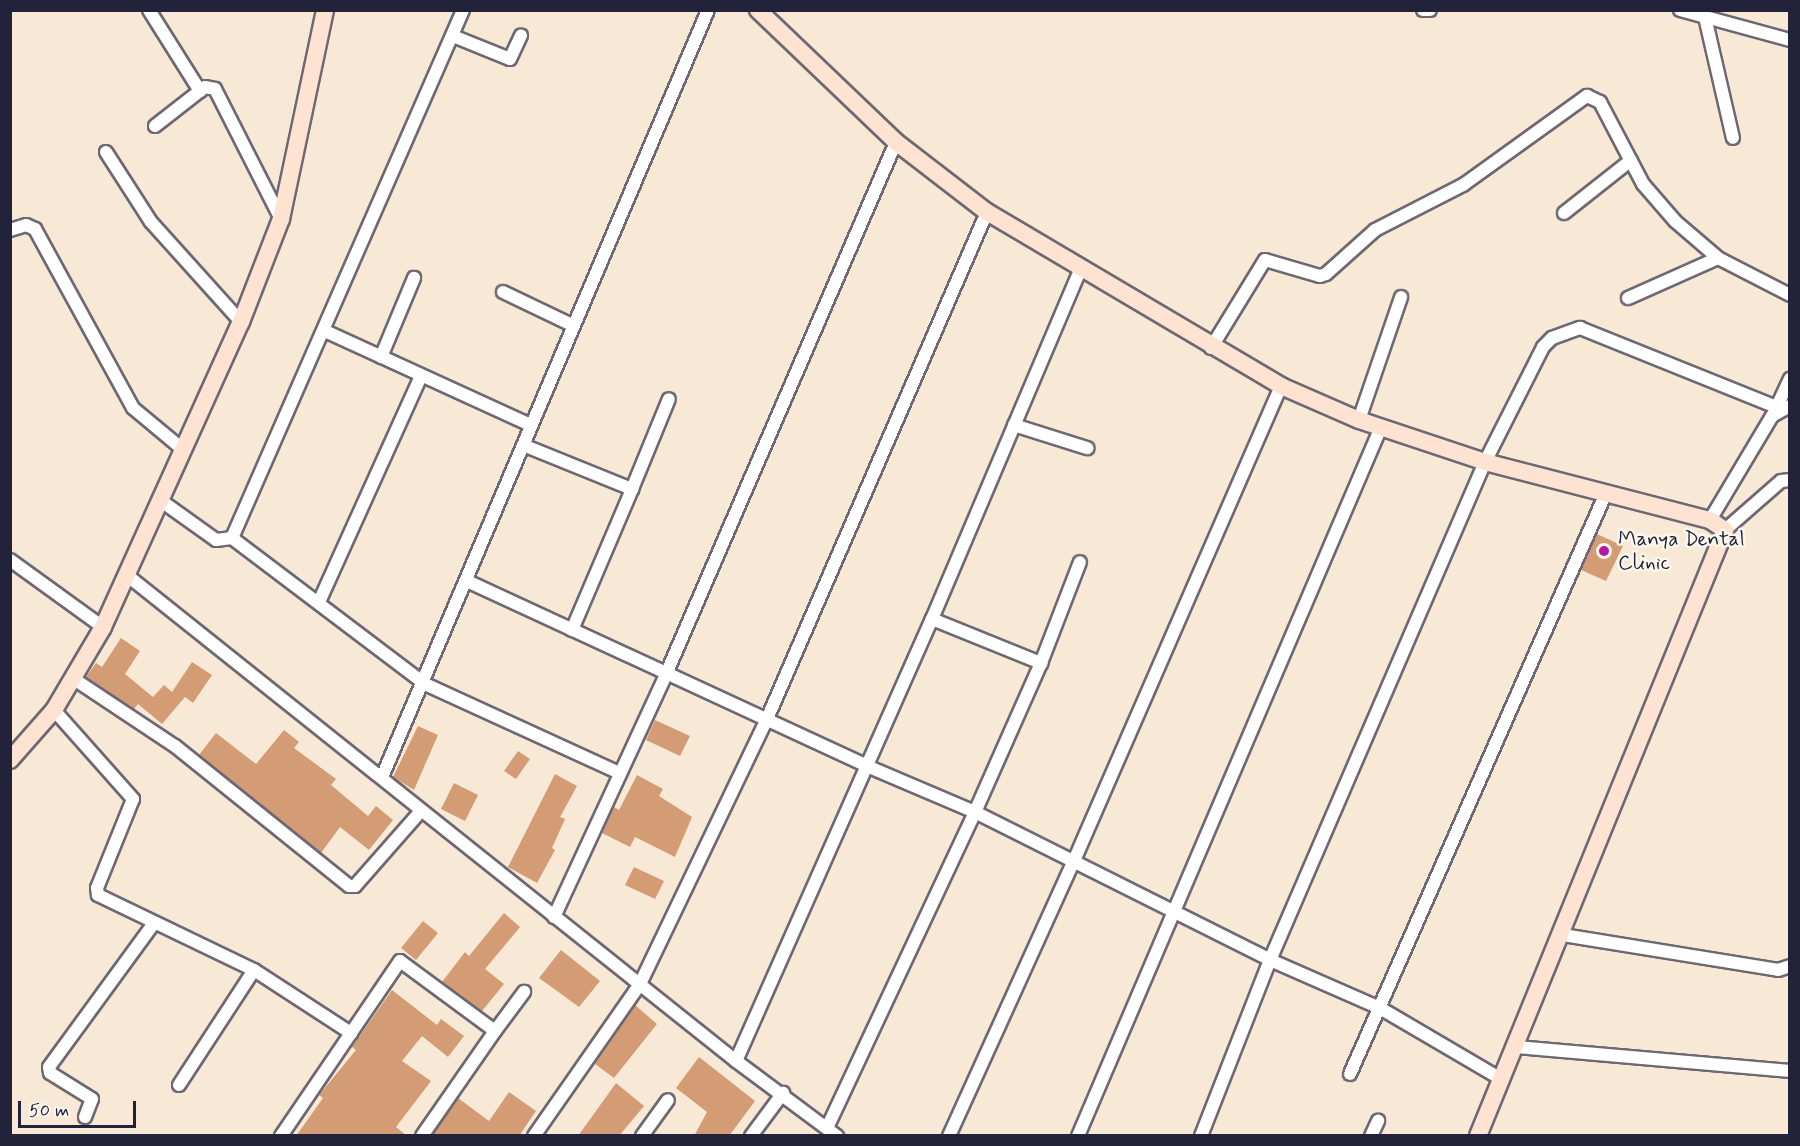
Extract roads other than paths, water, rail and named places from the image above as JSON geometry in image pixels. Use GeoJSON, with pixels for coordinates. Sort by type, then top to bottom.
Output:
{"type":"FeatureCollection","features":[{"type":"Feature","properties":{"kind":"street"},"geometry":{"type":"LineString","coordinates":[[149,10],[200,91]]}},
{"type":"Feature","properties":{"kind":"street"},"geometry":{"type":"LineString","coordinates":[[10,760],[54,710],[74,680],[103,627],[128,576],[181,448],[241,322],[281,219],[325,10]]}},
{"type":"Feature","properties":{"kind":"street"},"geometry":{"type":"LineString","coordinates":[[232,538],[325,331],[463,10]]}},
{"type":"Feature","properties":{"kind":"street"},"geometry":{"type":"LineString","coordinates":[[382,777],[425,684],[572,324],[708,10]]}},
{"type":"Feature","properties":{"kind":"street"},"geometry":{"type":"LineString","coordinates":[[758,10],[896,142],[987,212],[1211,348],[1281,386],[1359,420],[1485,462],[1710,520],[1725,530]]}},
{"type":"Feature","properties":{"kind":"street"},"geometry":{"type":"LineString","coordinates":[[1423,10],[1430,10]]}},
{"type":"Feature","properties":{"kind":"street"},"geometry":{"type":"LineString","coordinates":[[1680,10],[1790,40]]}},
{"type":"Feature","properties":{"kind":"street"},"geometry":{"type":"LineString","coordinates":[[1705,17],[1733,138]]}},
{"type":"Feature","properties":{"kind":"street"},"geometry":{"type":"LineString","coordinates":[[453,36],[510,59],[521,35]]}},
{"type":"Feature","properties":{"kind":"street"},"geometry":{"type":"LineString","coordinates":[[155,126],[200,91],[209,86],[215,89],[281,219]]}},
{"type":"Feature","properties":{"kind":"street"},"geometry":{"type":"LineString","coordinates":[[1211,348],[1265,260],[1320,276],[1326,274],[1375,230],[1462,185],[1583,98],[1592,96],[1600,102],[1644,184],[1675,220],[1718,258],[1790,295]]}},
{"type":"Feature","properties":{"kind":"street"},"geometry":{"type":"LineString","coordinates":[[554,917],[667,672],[896,142]]}},
{"type":"Feature","properties":{"kind":"street"},"geometry":{"type":"LineString","coordinates":[[106,152],[151,222],[241,322]]}},
{"type":"Feature","properties":{"kind":"street"},"geometry":{"type":"LineString","coordinates":[[1564,213],[1631,160]]}},
{"type":"Feature","properties":{"kind":"street"},"geometry":{"type":"LineString","coordinates":[[534,1136],[640,984],[767,719],[987,212]]}},
{"type":"Feature","properties":{"kind":"street"},"geometry":{"type":"LineString","coordinates":[[10,230],[26,225],[35,230],[133,408],[181,448]]}},
{"type":"Feature","properties":{"kind":"street"},"geometry":{"type":"LineString","coordinates":[[1628,298],[1718,258]]}},
{"type":"Feature","properties":{"kind":"street"},"geometry":{"type":"LineString","coordinates":[[736,1061],[932,620],[1080,270]]}},
{"type":"Feature","properties":{"kind":"street"},"geometry":{"type":"LineString","coordinates":[[381,357],[414,278]]}},
{"type":"Feature","properties":{"kind":"street"},"geometry":{"type":"LineString","coordinates":[[503,292],[572,324]]}},
{"type":"Feature","properties":{"kind":"street"},"geometry":{"type":"LineString","coordinates":[[1359,420],[1401,297]]}},
{"type":"Feature","properties":{"kind":"street"},"geometry":{"type":"LineString","coordinates":[[1201,1136],[1270,960],[1485,462],[1543,347],[1558,334],[1580,328],[1780,409]]}},
{"type":"Feature","properties":{"kind":"street"},"geometry":{"type":"LineString","coordinates":[[325,331],[530,425]]}},
{"type":"Feature","properties":{"kind":"street"},"geometry":{"type":"LineString","coordinates":[[319,602],[421,376]]}},
{"type":"Feature","properties":{"kind":"street"},"geometry":{"type":"LineString","coordinates":[[1710,520],[1780,409],[1790,378]]}},
{"type":"Feature","properties":{"kind":"street"},"geometry":{"type":"LineString","coordinates":[[949,1136],[1073,863],[1281,386]]}},
{"type":"Feature","properties":{"kind":"street"},"geometry":{"type":"LineString","coordinates":[[572,630],[669,399]]}},
{"type":"Feature","properties":{"kind":"street"},"geometry":{"type":"LineString","coordinates":[[1014,425],[1087,448]]}},
{"type":"Feature","properties":{"kind":"street"},"geometry":{"type":"LineString","coordinates":[[1078,1136],[1381,427]]}},
{"type":"Feature","properties":{"kind":"street"},"geometry":{"type":"LineString","coordinates":[[523,445],[632,489]]}},
{"type":"Feature","properties":{"kind":"street"},"geometry":{"type":"LineString","coordinates":[[1478,1136],[1563,935],[1725,530],[1789,479]]}},
{"type":"Feature","properties":{"kind":"street"},"geometry":{"type":"LineString","coordinates":[[1350,1074],[1606,493]]}},
{"type":"Feature","properties":{"kind":"street"},"geometry":{"type":"LineString","coordinates":[[160,500],[216,540],[232,538],[425,684],[619,773]]}},
{"type":"Feature","properties":{"kind":"street"},"geometry":{"type":"LineString","coordinates":[[10,560],[103,627]]}},
{"type":"Feature","properties":{"kind":"street"},"geometry":{"type":"LineString","coordinates":[[128,576],[736,1061],[783,1093],[832,1132],[1041,663],[1080,562]]}},
{"type":"Feature","properties":{"kind":"street"},"geometry":{"type":"LineString","coordinates":[[467,581],[867,766],[975,812],[1270,960],[1380,1008],[1501,1079]]}},
{"type":"Feature","properties":{"kind":"street"},"geometry":{"type":"LineString","coordinates":[[932,620],[1041,663]]}},
{"type":"Feature","properties":{"kind":"street"},"geometry":{"type":"LineString","coordinates":[[74,680],[175,746],[349,886],[355,886],[421,810]]}},
{"type":"Feature","properties":{"kind":"street"},"geometry":{"type":"LineString","coordinates":[[54,710],[133,799],[96,892],[154,923],[254,970],[351,1033]]}},
{"type":"Feature","properties":{"kind":"street"},"geometry":{"type":"LineString","coordinates":[[85,1117],[92,1099],[50,1073],[50,1067],[154,923]]}},
{"type":"Feature","properties":{"kind":"street"},"geometry":{"type":"LineString","coordinates":[[1563,935],[1778,970],[1790,966]]}},
{"type":"Feature","properties":{"kind":"street"},"geometry":{"type":"LineString","coordinates":[[281,1136],[400,961],[495,1030]]}},
{"type":"Feature","properties":{"kind":"street"},"geometry":{"type":"LineString","coordinates":[[179,1085],[254,970]]}},
{"type":"Feature","properties":{"kind":"street"},"geometry":{"type":"LineString","coordinates":[[422,1136],[524,992]]}},
{"type":"Feature","properties":{"kind":"street"},"geometry":{"type":"LineString","coordinates":[[1517,1047],[1790,1071]]}},
{"type":"Feature","properties":{"kind":"street"},"geometry":{"type":"LineString","coordinates":[[751,1136],[783,1093]]}},
{"type":"Feature","properties":{"kind":"street"},"geometry":{"type":"LineString","coordinates":[[642,1136],[668,1100]]}},
{"type":"Feature","properties":{"kind":"street"},"geometry":{"type":"LineString","coordinates":[[1371,1136],[1378,1121]]}},
{"type":"Feature","properties":{"kind":"place","name":"Manya Dental Clinic"},"geometry":{"type":"Point","coordinates":[1604,551]}}]}
